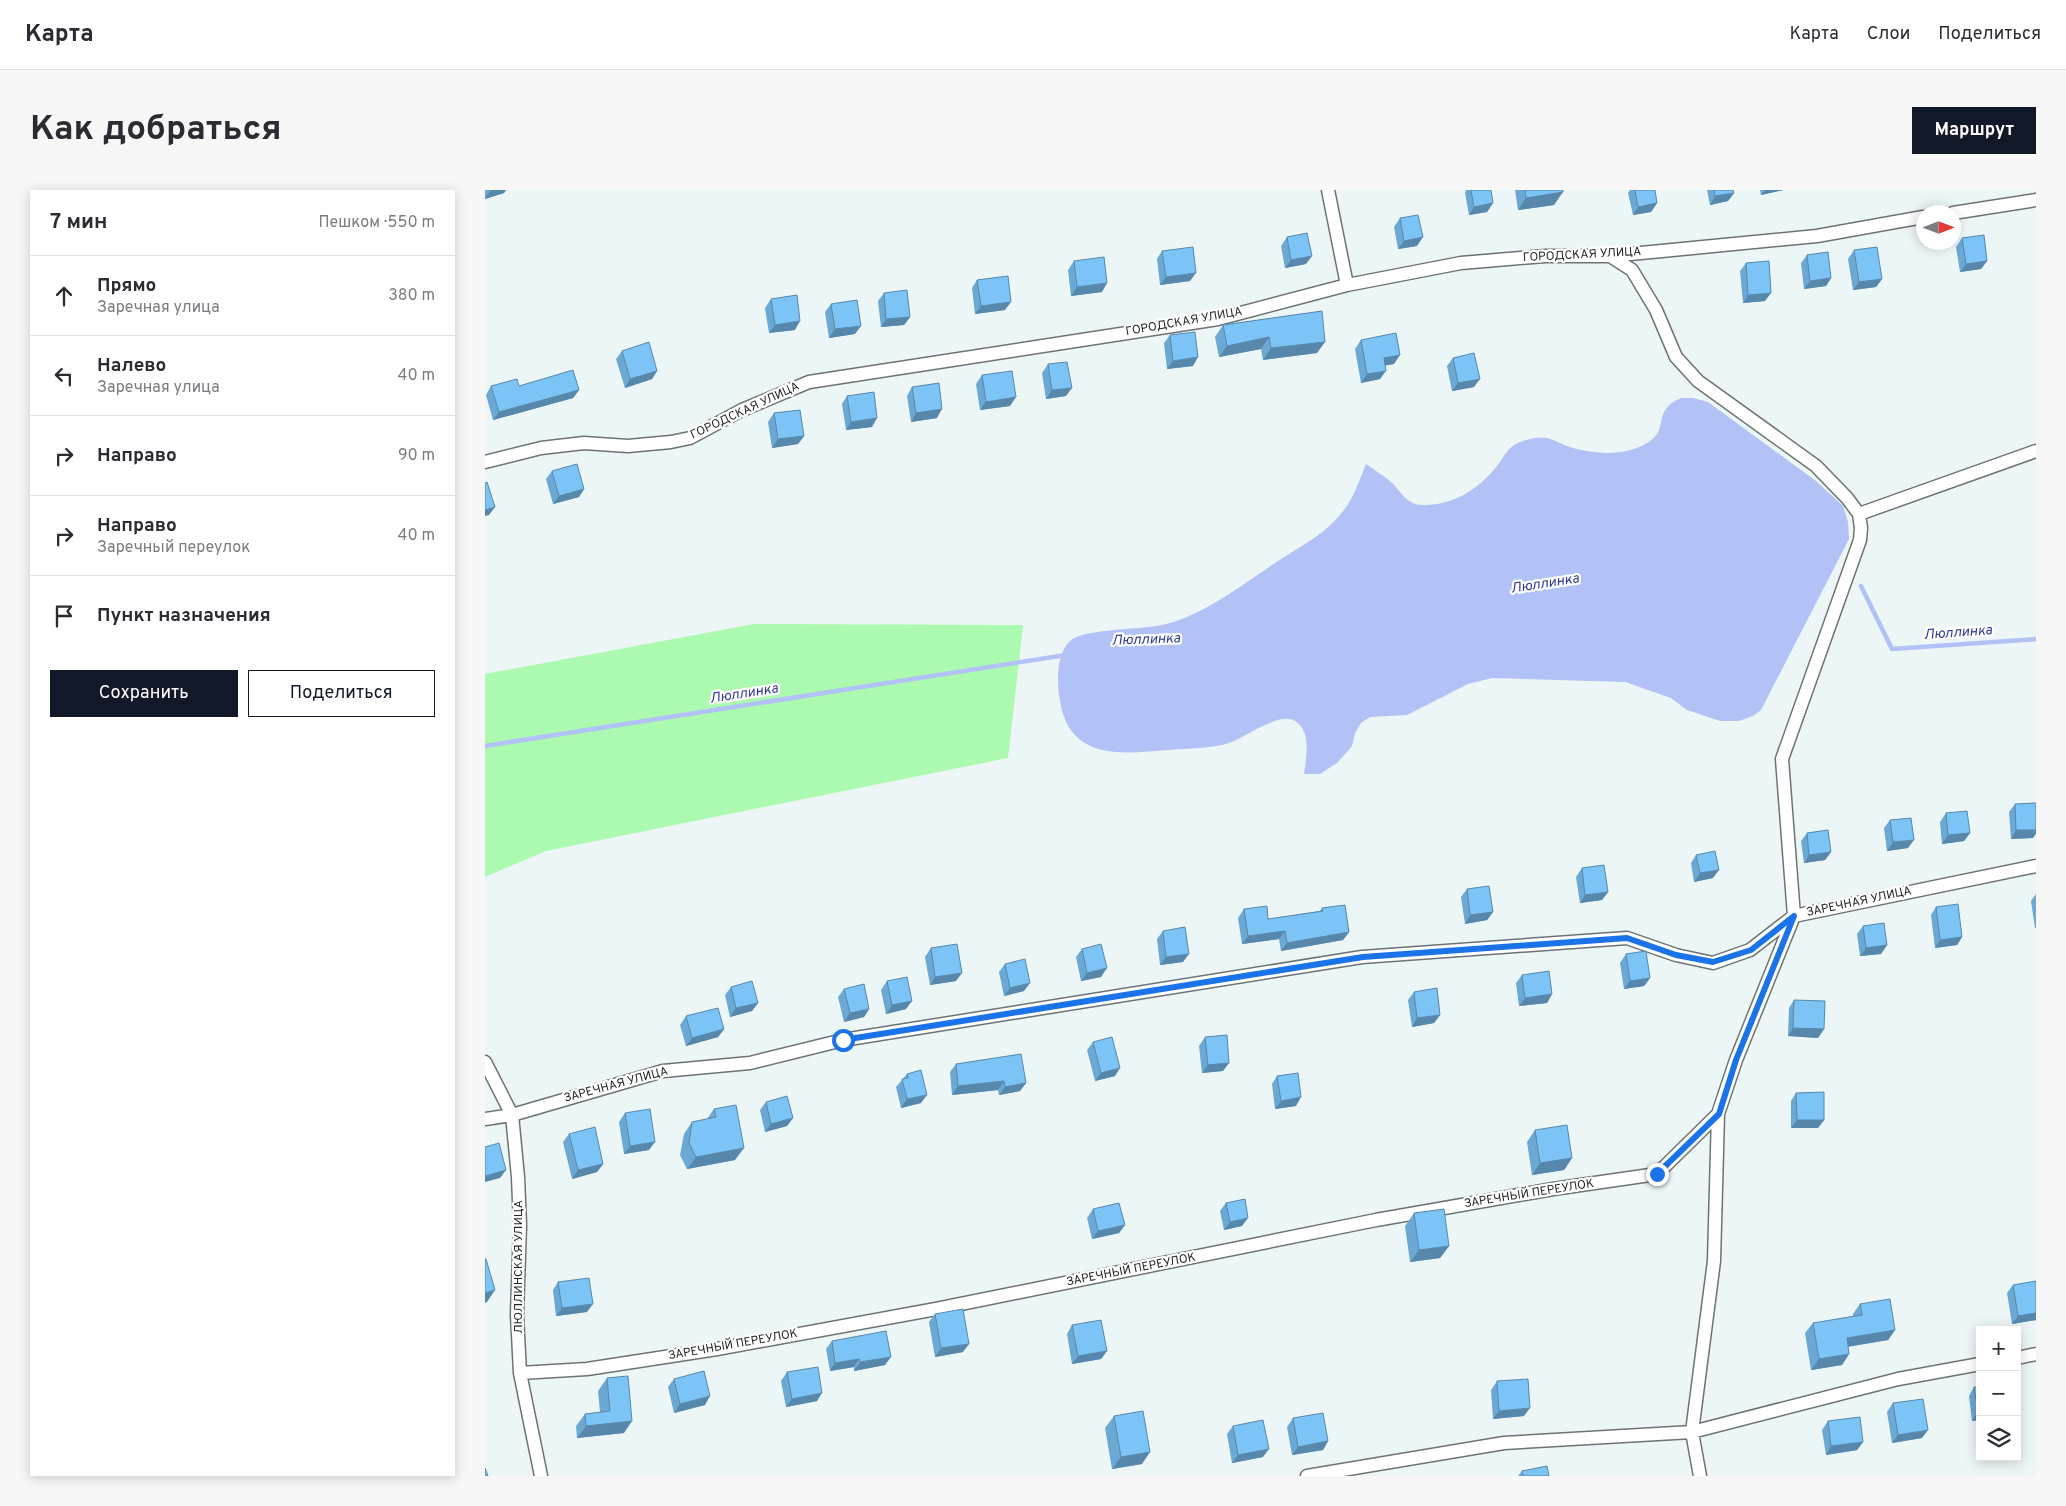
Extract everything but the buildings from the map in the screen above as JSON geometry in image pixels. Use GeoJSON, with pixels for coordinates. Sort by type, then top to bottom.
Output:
{"type":"FeatureCollection","features":[{"type":"Feature","properties":{"kind":"street"},"geometry":{"type":"LineString","coordinates":[[1328,190],[1347,286]]}},
{"type":"Feature","properties":{"kind":"street"},"geometry":{"type":"LineString","coordinates":[[1961,212],[2036,200]]}},
{"type":"Feature","properties":{"kind":"street","name":"ГОРОДСКАЯ УЛИЦА"},"geometry":{"type":"LineString","coordinates":[[485,462],[541,448],[584,443],[628,446],[671,442],[689,438],[743,410],[809,382],[1218,319],[1347,286],[1461,264],[1545,256],[1610,256],[1817,236],[1916,218]]}},
{"type":"Feature","properties":{"kind":"street"},"geometry":{"type":"LineString","coordinates":[[1610,256],[1632,270],[1655,310],[1676,356],[1698,381],[1816,466],[1859,514],[1861,528],[1860,540],[1782,759],[1794,916],[1736,1060],[1719,1114],[1714,1261],[1692,1432],[1700,1476]]}},
{"type":"Feature","properties":{"kind":"street"},"geometry":{"type":"LineString","coordinates":[[1859,514],[2036,451]]}},
{"type":"Feature","properties":{"kind":"street","name":"ЗАРЕЧНАЯ УЛИЦА"},"geometry":{"type":"LineString","coordinates":[[485,1119],[512,1115],[663,1071],[750,1063],[843,1040],[1363,957],[1627,938],[1676,955],[1713,962],[1751,950],[1794,916],[2036,866]]}},
{"type":"Feature","properties":{"kind":"street","name":"ЛЮЛЛИНСКАЯ УЛИЦА"},"geometry":{"type":"LineString","coordinates":[[485,1062],[512,1115],[519,1206],[517,1315],[520,1373],[541,1476]]}},
{"type":"Feature","properties":{"kind":"street","name":"ЗАРЕЧНЫЙ ПЕРЕУЛОК"},"geometry":{"type":"LineString","coordinates":[[520,1373],[587,1369],[717,1349],[936,1309],[1376,1220],[1553,1189],[1657,1174],[1719,1114]]}},
{"type":"Feature","properties":{"kind":"street"},"geometry":{"type":"LineString","coordinates":[[2021,1357],[2036,1354]]}},
{"type":"Feature","properties":{"kind":"street"},"geometry":{"type":"LineString","coordinates":[[1307,1476],[1504,1442],[1692,1432],[1898,1379],[1976,1365]]}},
{"type":"Feature","properties":{"kind":"green space"},"geometry":{"type":"Polygon","coordinates":[[[754,624],[1023,625],[1008,758],[546,851],[485,877],[485,674],[754,624]]]}},
{"type":"Feature","properties":{"kind":"water"},"geometry":{"type":"Polygon","coordinates":[[[1681,398],[1693,398],[1708,402],[1816,481],[1843,506],[1848,522],[1849,539],[1761,710],[1753,716],[1739,721],[1720,721],[1687,710],[1671,698],[1625,682],[1492,678],[1468,684],[1407,715],[1370,717],[1361,723],[1355,733],[1352,746],[1337,763],[1320,774],[1304,774],[1307,745],[1304,731],[1295,721],[1288,719],[1271,722],[1229,743],[1199,748],[1114,752],[1098,749],[1084,742],[1072,732],[1064,716],[1058,681],[1060,659],[1070,641],[1089,633],[1170,623],[1213,604],[1313,539],[1329,526],[1350,500],[1366,464],[1391,482],[1412,503],[1434,505],[1444,503],[1473,489],[1490,474],[1515,444],[1526,440],[1541,437],[1573,448],[1602,453],[1623,452],[1642,446],[1656,436],[1663,413],[1667,408],[1681,398]]]}},
{"type":"Feature","properties":{"kind":"waterway","name":"Люллинка"},"geometry":{"type":"LineString","coordinates":[[1861,586],[1892,649],[2036,639]]}},
{"type":"Feature","properties":{"kind":"waterway","name":"Люллинка"},"geometry":{"type":"LineString","coordinates":[[485,746],[1066,655]]}},
{"type":"Feature","properties":{"kind":"route"},"geometry":{"type":"LineString","coordinates":[[843,1040],[1363,957],[1627,938],[1676,955],[1713,962],[1751,950],[1794,916],[1736,1060],[1719,1114],[1657,1174]]}}]}
